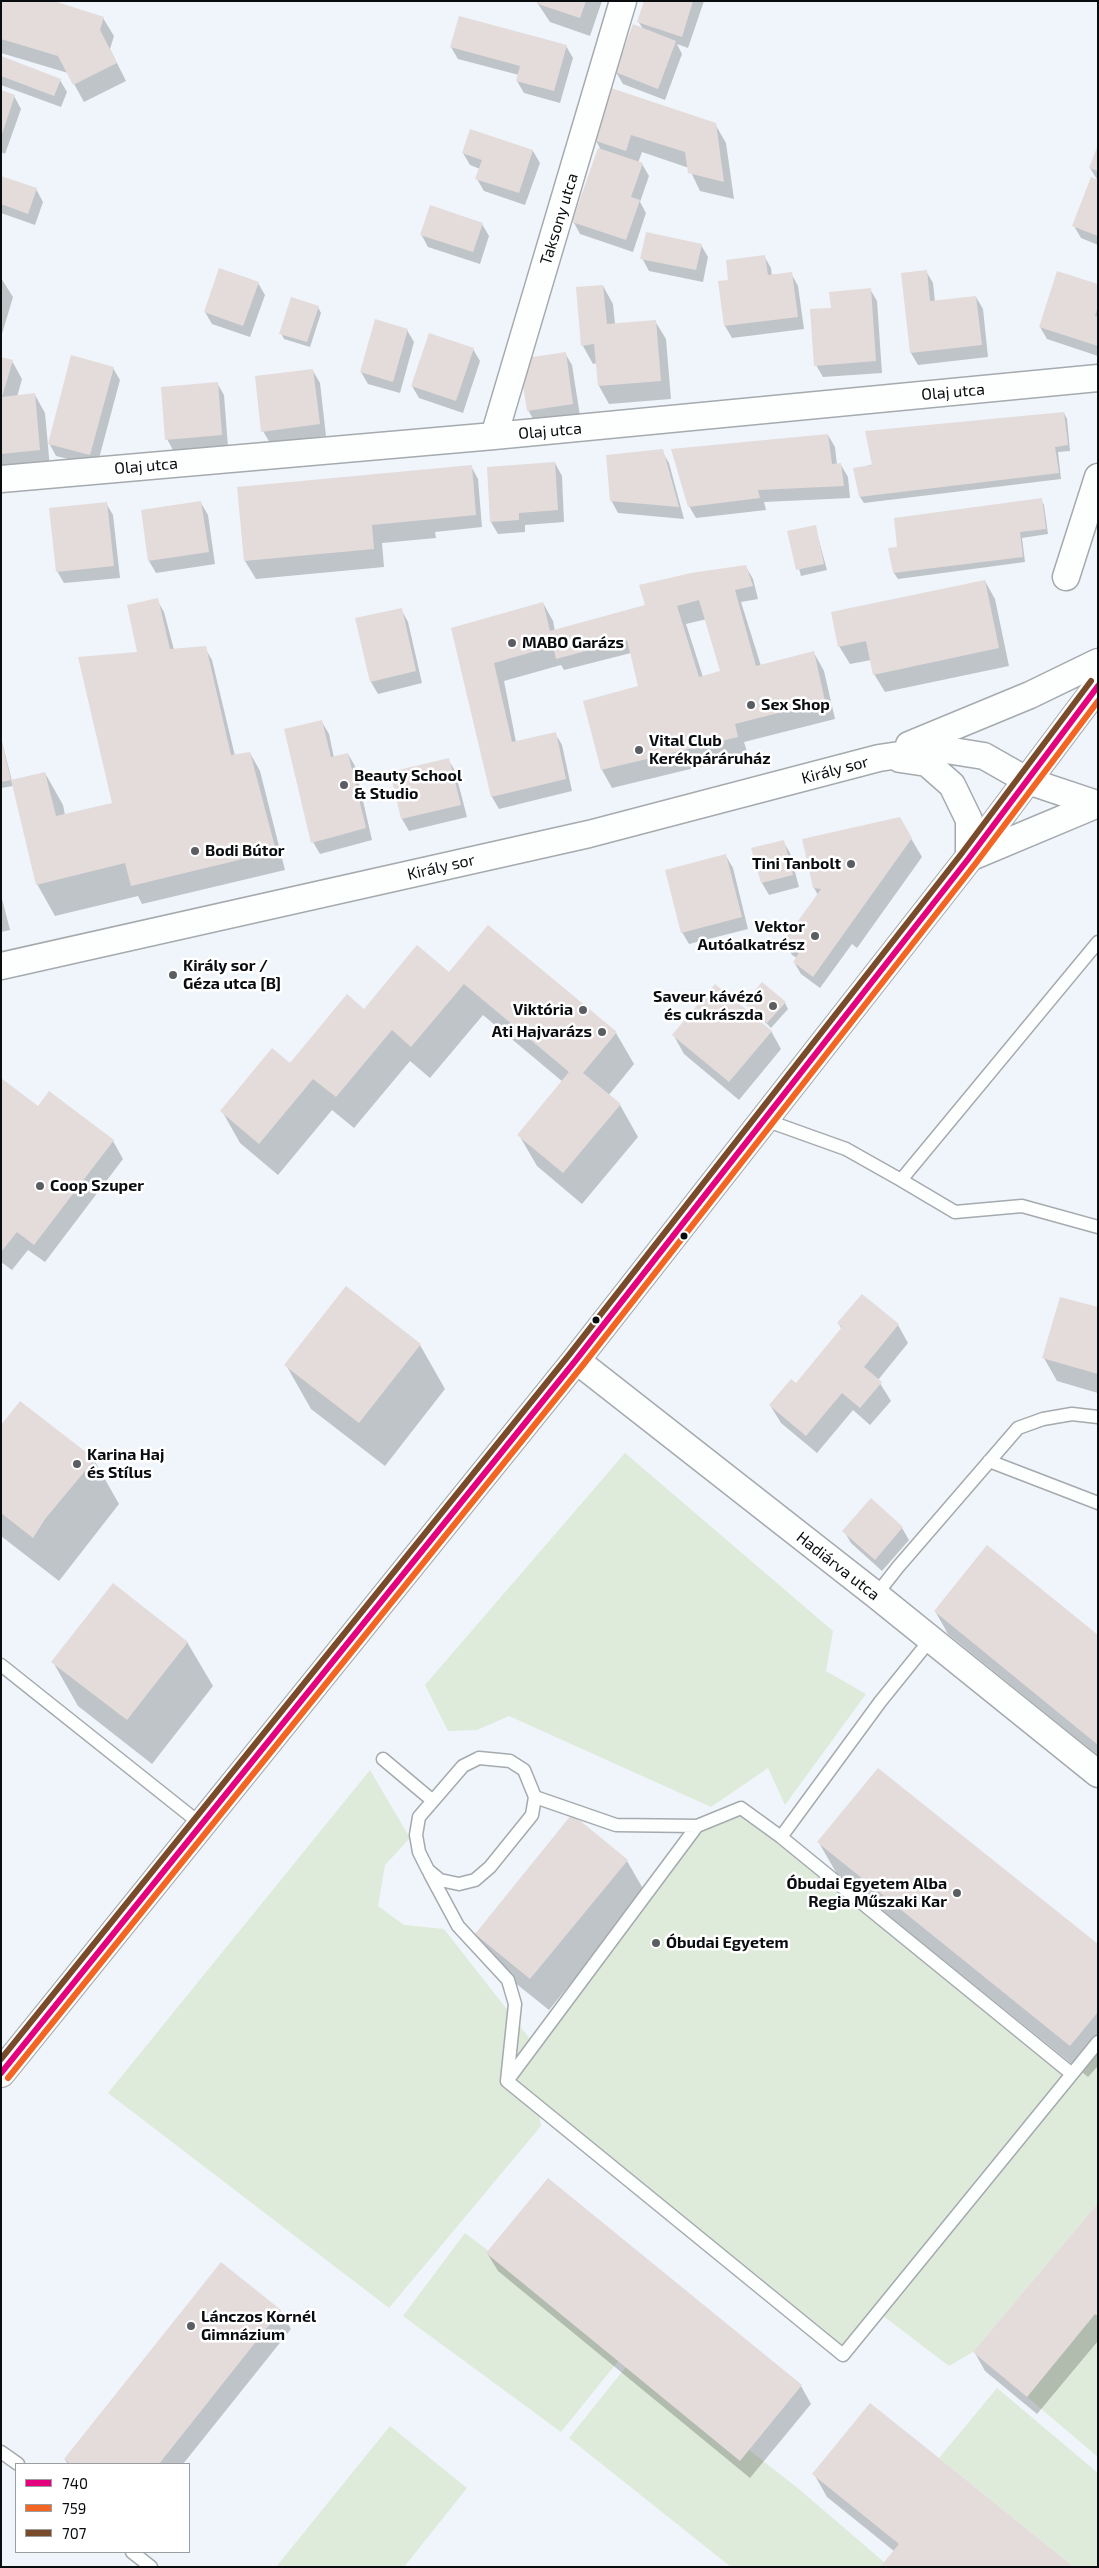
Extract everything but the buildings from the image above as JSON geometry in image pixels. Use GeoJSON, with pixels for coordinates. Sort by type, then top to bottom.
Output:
{"type":"FeatureCollection","features":[{"type":"Feature","properties":{"kind":"main road"},"geometry":{"type":"LineString","coordinates":[[1,2073],[202,1825],[245,1768],[576,1360],[969,858],[1098,686]]}},
{"type":"Feature","properties":{"kind":"street","name":"Taksony utca"},"geometry":{"type":"LineString","coordinates":[[494,436],[623,1]]}},
{"type":"Feature","properties":{"kind":"street","name":"Olaj utca"},"geometry":{"type":"LineString","coordinates":[[1,479],[494,436],[1098,378]]}},
{"type":"Feature","properties":{"kind":"street"},"geometry":{"type":"LineString","coordinates":[[1066,577],[1098,477]]}},
{"type":"Feature","properties":{"kind":"street","name":"Király sor"},"geometry":{"type":"LineString","coordinates":[[879,758],[1030,695],[1098,662]]}},
{"type":"Feature","properties":{"kind":"street","name":"Király sor"},"geometry":{"type":"LineString","coordinates":[[1,966],[589,834],[879,758],[940,749],[963,751],[994,760],[1028,781],[1097,804]]}},
{"type":"Feature","properties":{"kind":"street","name":"Király sor"},"geometry":{"type":"LineString","coordinates":[[879,758],[910,759],[927,763],[952,785],[969,820],[969,858]]}},
{"type":"Feature","properties":{"kind":"street"},"geometry":{"type":"LineString","coordinates":[[969,858],[1097,804]]}},
{"type":"Feature","properties":{"kind":"street","name":"Hadiárva utca"},"geometry":{"type":"LineString","coordinates":[[576,1360],[876,1595],[1098,1774]]}},
{"type":"Feature","properties":{"kind":"lane"},"geometry":{"type":"LineString","coordinates":[[901,1180],[1098,942]]}},
{"type":"Feature","properties":{"kind":"lane"},"geometry":{"type":"LineString","coordinates":[[765,1120],[846,1149],[955,1212],[1022,1206],[1098,1227]]}},
{"type":"Feature","properties":{"kind":"lane"},"geometry":{"type":"LineString","coordinates":[[876,1595],[1018,1428],[1043,1419],[1072,1414],[1098,1417]]}},
{"type":"Feature","properties":{"kind":"lane"},"geometry":{"type":"LineString","coordinates":[[989,1461],[1098,1503]]}},
{"type":"Feature","properties":{"kind":"lane"},"geometry":{"type":"LineString","coordinates":[[781,1837],[880,1702],[930,1640]]}},
{"type":"Feature","properties":{"kind":"lane"},"geometry":{"type":"LineString","coordinates":[[1,1664],[202,1825]]}},
{"type":"Feature","properties":{"kind":"lane"},"geometry":{"type":"LineString","coordinates":[[428,1870],[440,1880],[458,1884],[475,1880],[490,1867],[532,1815],[535,1797],[524,1770],[510,1761],[479,1758],[463,1766],[419,1817],[416,1835],[418,1852],[458,1926],[508,1980],[515,2004],[507,2081]]}},
{"type":"Feature","properties":{"kind":"lane"},"geometry":{"type":"LineString","coordinates":[[383,1759],[433,1800]]}},
{"type":"Feature","properties":{"kind":"lane"},"geometry":{"type":"LineString","coordinates":[[535,1797],[616,1825],[697,1826],[741,1808],[781,1837],[1072,2074]]}},
{"type":"Feature","properties":{"kind":"lane"},"geometry":{"type":"LineString","coordinates":[[507,2081],[697,1826]]}},
{"type":"Feature","properties":{"kind":"lane"},"geometry":{"type":"LineString","coordinates":[[507,2081],[843,2355],[1098,2042]]}},
{"type":"Feature","properties":{"kind":"lane"},"geometry":{"type":"LineString","coordinates":[[1,2452],[17,2463]]}},
{"type":"Feature","properties":{"kind":"lane"},"geometry":{"type":"LineString","coordinates":[[133,2553],[151,2567]]}},
{"type":"Feature","properties":{"kind":"green space"},"geometry":{"type":"Polygon","coordinates":[[[625,1453],[833,1631],[826,1671],[866,1694],[785,1805],[768,1768],[711,1807],[509,1716],[477,1730],[448,1731],[425,1685],[625,1453]]]}},
{"type":"Feature","properties":{"kind":"green space"},"geometry":{"type":"Polygon","coordinates":[[[370,1770],[410,1838],[385,1865],[378,1906],[404,1925],[444,1929],[530,2039],[531,2048],[697,1826],[741,1808],[1072,2074],[1098,2038],[1098,2203],[973,2352],[949,2366],[878,2312],[843,2355],[538,2108],[541,2126],[389,2308],[108,2093],[370,1770]]]}},
{"type":"Feature","properties":{"kind":"green space"},"geometry":{"type":"Polygon","coordinates":[[[465,2233],[624,2354],[561,2432],[403,2316],[465,2233]]]}},
{"type":"Feature","properties":{"kind":"green space"},"geometry":{"type":"Polygon","coordinates":[[[1095,2314],[1098,2316],[1098,2457],[1027,2397],[1095,2314]]]}},
{"type":"Feature","properties":{"kind":"green space"},"geometry":{"type":"Polygon","coordinates":[[[633,2358],[800,2490],[884,2562],[880,2567],[731,2567],[569,2438],[633,2358]]]}},
{"type":"Feature","properties":{"kind":"green space"},"geometry":{"type":"Polygon","coordinates":[[[997,2388],[1098,2473],[1098,2567],[1074,2567],[939,2458],[997,2388]]]}},
{"type":"Feature","properties":{"kind":"green space"},"geometry":{"type":"Polygon","coordinates":[[[390,2426],[467,2488],[404,2567],[276,2567],[390,2426]]]}},
{"type":"Feature","properties":{"kind":"transit line","name":"707"},"geometry":{"type":"LineString","coordinates":[[1,2059],[569,1355],[962,853],[1091,681]]}},
{"type":"Feature","properties":{"kind":"transit line","name":"740"},"geometry":{"type":"LineString","coordinates":[[1,2073],[576,1360],[969,858],[1098,686]]}},
{"type":"Feature","properties":{"kind":"transit line","name":"759"},"geometry":{"type":"LineString","coordinates":[[8,2078],[583,1365],[976,863],[1098,701]]}},
{"type":"Feature","properties":{"kind":"place","name":"MABO Garázs"},"geometry":{"type":"Point","coordinates":[512,643]}},
{"type":"Feature","properties":{"kind":"place","name":"Sex Shop"},"geometry":{"type":"Point","coordinates":[751,705]}},
{"type":"Feature","properties":{"kind":"place","name":"Vital Club Kerékpáráruház"},"geometry":{"type":"Point","coordinates":[639,750]}},
{"type":"Feature","properties":{"kind":"place","name":"Beauty School & Studio"},"geometry":{"type":"Point","coordinates":[344,785]}},
{"type":"Feature","properties":{"kind":"place","name":"Bodi Bútor"},"geometry":{"type":"Point","coordinates":[195,851]}},
{"type":"Feature","properties":{"kind":"place","name":"Tini Tanbolt"},"geometry":{"type":"Point","coordinates":[851,864]}},
{"type":"Feature","properties":{"kind":"place","name":"Vektor Autóalkatrész"},"geometry":{"type":"Point","coordinates":[815,936]}},
{"type":"Feature","properties":{"kind":"place","name":"Király sor / Géza utca [B]"},"geometry":{"type":"Point","coordinates":[173,975]}},
{"type":"Feature","properties":{"kind":"place","name":"Saveur kávézó és cukrászda"},"geometry":{"type":"Point","coordinates":[773,1006]}},
{"type":"Feature","properties":{"kind":"place","name":"Viktória"},"geometry":{"type":"Point","coordinates":[583,1010]}},
{"type":"Feature","properties":{"kind":"place","name":"Ati Hajvarázs"},"geometry":{"type":"Point","coordinates":[602,1032]}},
{"type":"Feature","properties":{"kind":"place","name":"Coop Szuper"},"geometry":{"type":"Point","coordinates":[40,1186]}},
{"type":"Feature","properties":{"kind":"place","name":"Karina Haj és Stílus"},"geometry":{"type":"Point","coordinates":[77,1464]}},
{"type":"Feature","properties":{"kind":"place","name":"Óbudai Egyetem Alba Regia Műszaki Kar"},"geometry":{"type":"Point","coordinates":[957,1893]}},
{"type":"Feature","properties":{"kind":"place","name":"Óbudai Egyetem"},"geometry":{"type":"Point","coordinates":[656,1943]}},
{"type":"Feature","properties":{"kind":"place","name":"Lánczos Kornél Gimnázium"},"geometry":{"type":"Point","coordinates":[191,2326]}}]}
